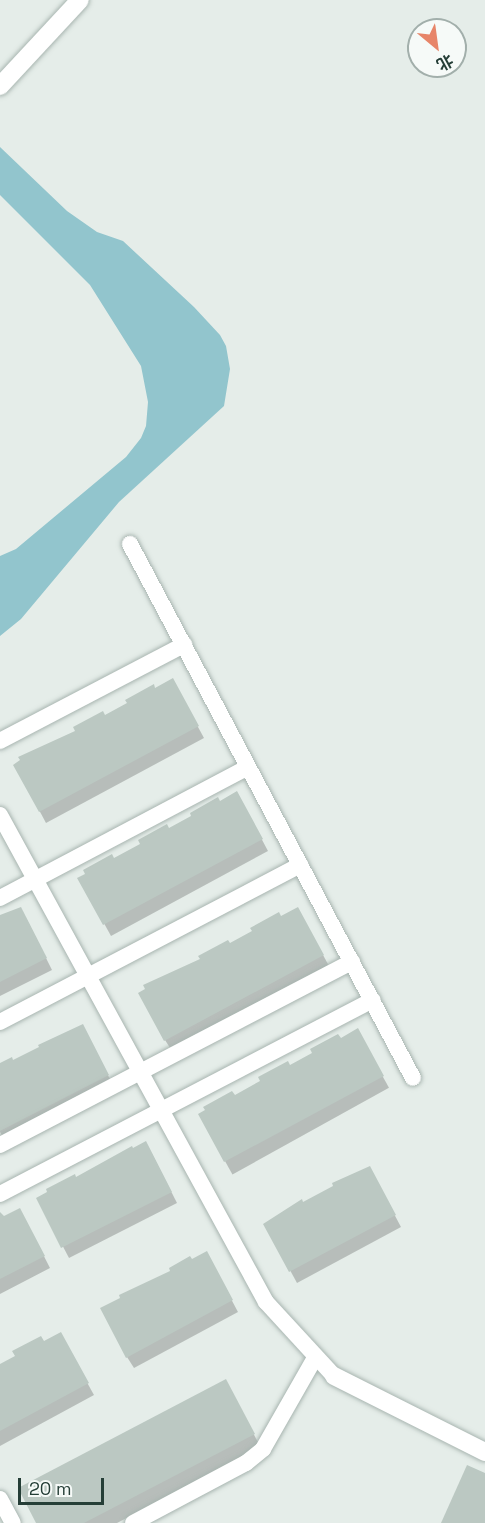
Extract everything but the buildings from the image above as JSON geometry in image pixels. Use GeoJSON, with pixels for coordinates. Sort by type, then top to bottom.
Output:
{"type":"FeatureCollection","features":[{"type":"Feature","properties":{"kind":"street"},"geometry":{"type":"LineString","coordinates":[[0,86],[80,0]]}},
{"type":"Feature","properties":{"kind":"street"},"geometry":{"type":"LineString","coordinates":[[334,1376],[485,1452]]}},
{"type":"Feature","properties":{"kind":"lane"},"geometry":{"type":"LineString","coordinates":[[130,544],[413,1078]]}},
{"type":"Feature","properties":{"kind":"lane"},"geometry":{"type":"LineString","coordinates":[[0,741],[184,645]]}},
{"type":"Feature","properties":{"kind":"lane"},"geometry":{"type":"LineString","coordinates":[[0,898],[248,767]]}},
{"type":"Feature","properties":{"kind":"lane"},"geometry":{"type":"LineString","coordinates":[[0,815],[266,1302],[315,1358],[334,1376]]}},
{"type":"Feature","properties":{"kind":"lane"},"geometry":{"type":"LineString","coordinates":[[0,1022],[300,865]]}},
{"type":"Feature","properties":{"kind":"lane"},"geometry":{"type":"LineString","coordinates":[[0,1145],[352,962]]}},
{"type":"Feature","properties":{"kind":"lane"},"geometry":{"type":"LineString","coordinates":[[0,1194],[372,1000]]}},
{"type":"Feature","properties":{"kind":"lane"},"geometry":{"type":"LineString","coordinates":[[133,1523],[154,1518],[246,1464],[263,1449],[315,1358]]}},
{"type":"Feature","properties":{"kind":"lane"},"geometry":{"type":"LineString","coordinates":[[0,1499],[13,1523]]}},
{"type":"Feature","properties":{"kind":"water"},"geometry":{"type":"Polygon","coordinates":[[[0,147],[67,211],[97,232],[123,241],[194,307],[220,335],[226,346],[230,369],[224,406],[119,502],[21,619],[0,636],[0,556],[16,549],[126,457],[141,438],[146,426],[148,402],[141,366],[90,285],[0,195],[0,147]]]}}]}
